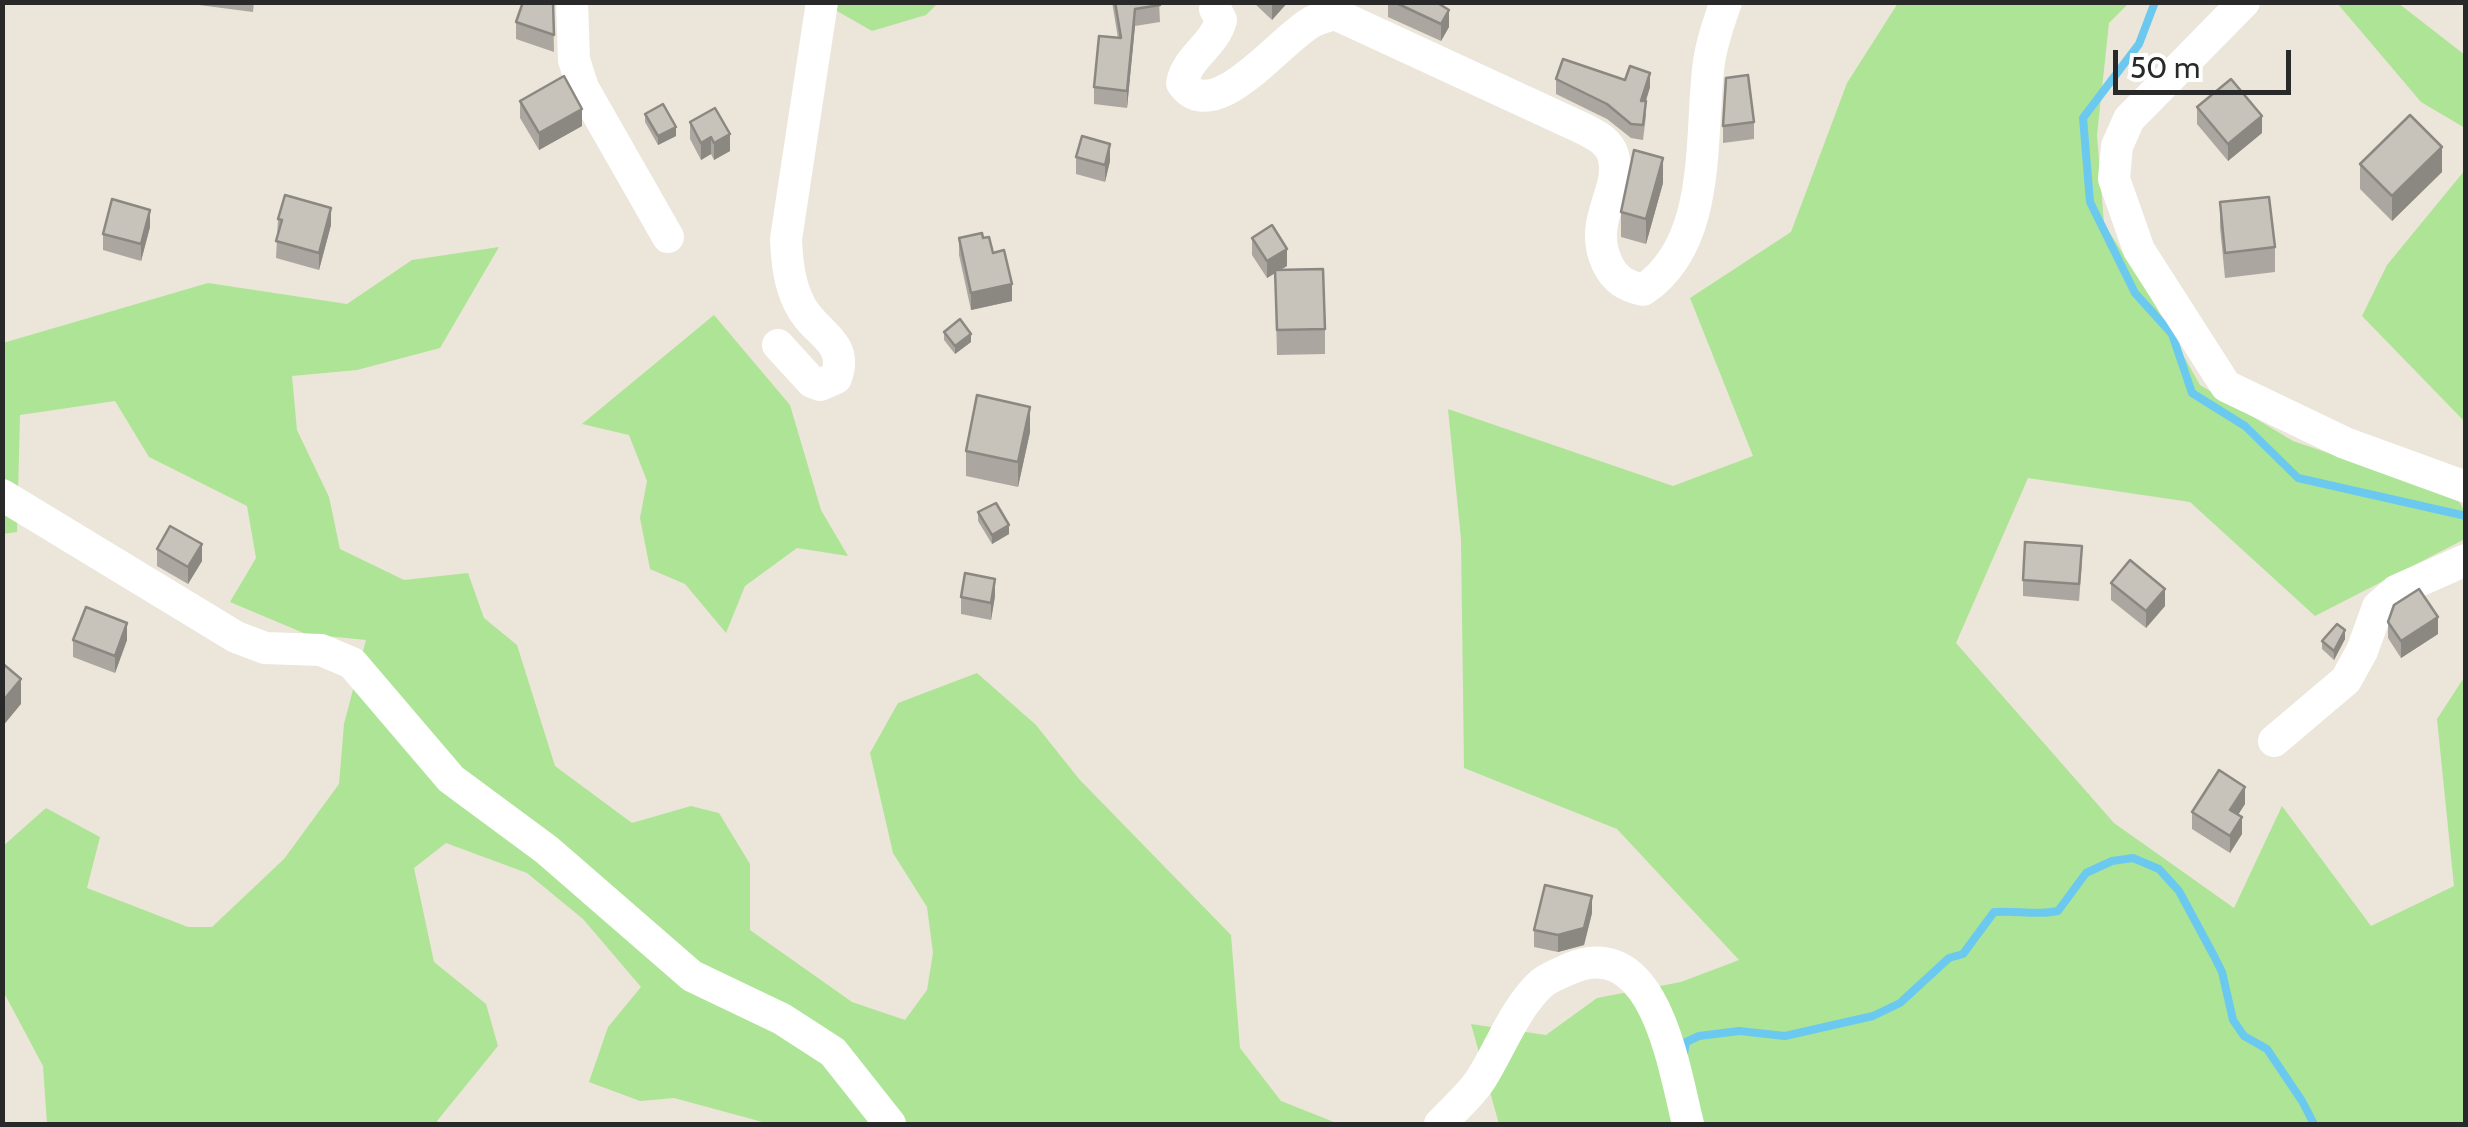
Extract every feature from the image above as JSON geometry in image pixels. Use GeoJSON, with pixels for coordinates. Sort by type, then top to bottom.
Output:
{"type":"FeatureCollection","features":[{"type":"Feature","properties":{"kind":"street"},"geometry":{"type":"LineString","coordinates":[[572,2],[574,60],[584,88],[668,237]]}},
{"type":"Feature","properties":{"kind":"street"},"geometry":{"type":"LineString","coordinates":[[778,345],[812,382],[820,386],[836,378],[841,356],[835,344],[806,318],[797,300],[786,239],[822,2]]}},
{"type":"Feature","properties":{"kind":"street"},"geometry":{"type":"LineString","coordinates":[[1216,10],[1218,30],[1185,68],[1182,84],[1189,94],[1202,98],[1228,89],[1312,21],[1335,14],[1584,128],[1606,142],[1614,156],[1614,176],[1599,229],[1600,244],[1613,276],[1628,287],[1644,290],[1660,279],[1674,261],[1695,201],[1703,168],[1710,60],[1726,2]]}},
{"type":"Feature","properties":{"kind":"street"},"geometry":{"type":"LineString","coordinates":[[2244,2],[2130,119],[2117,146],[2114,179],[2140,250],[2226,386],[2346,442],[2466,487]]}},
{"type":"Feature","properties":{"kind":"street"},"geometry":{"type":"LineString","coordinates":[[2,495],[236,637],[265,648],[321,650],[352,663],[451,779],[547,850],[692,976],[782,1019],[833,1052],[890,1124]]}},
{"type":"Feature","properties":{"kind":"street"},"geometry":{"type":"LineString","coordinates":[[2274,741],[2346,680],[2378,607],[2396,591],[2466,560]]}},
{"type":"Feature","properties":{"kind":"street"},"geometry":{"type":"LineString","coordinates":[[1440,1124],[1478,1083],[1529,998],[1544,981],[1587,962],[1604,962],[1636,978],[1662,1024],[1688,1124]]}},
{"type":"Feature","properties":{"kind":"green space"},"geometry":{"type":"Polygon","coordinates":[[[823,3],[938,3],[926,15],[872,31],[823,3]]]}},
{"type":"Feature","properties":{"kind":"green space"},"geometry":{"type":"Polygon","coordinates":[[[1898,3],[2129,3],[2109,23],[2097,135],[2104,224],[2200,385],[2293,441],[2457,497],[2465,513],[2465,539],[2315,616],[2190,502],[2028,478],[1956,643],[2114,823],[2234,908],[2282,806],[2371,926],[2454,886],[2437,719],[2465,676],[2465,1124],[1499,1124],[1471,1024],[1546,1035],[1597,998],[1681,982],[1739,960],[1617,829],[1464,768],[1461,539],[1448,409],[1673,486],[1753,456],[1690,298],[1791,232],[1847,83],[1898,3]]]}},
{"type":"Feature","properties":{"kind":"green space"},"geometry":{"type":"Polygon","coordinates":[[[2337,3],[2398,3],[2465,55],[2465,128],[2421,102],[2337,3]]]}},
{"type":"Feature","properties":{"kind":"green space"},"geometry":{"type":"Polygon","coordinates":[[[2465,170],[2465,422],[2362,316],[2387,265],[2465,170]]]}},
{"type":"Feature","properties":{"kind":"green space"},"geometry":{"type":"Polygon","coordinates":[[[499,247],[440,348],[357,370],[292,376],[297,430],[329,497],[340,549],[404,580],[468,573],[484,618],[517,645],[555,766],[632,823],[691,806],[719,813],[750,864],[750,930],[852,1002],[905,1020],[927,990],[933,953],[927,907],[893,853],[870,753],[898,703],[977,673],[1036,725],[1079,779],[1231,935],[1240,1048],[1281,1101],[1339,1124],[770,1124],[674,1098],[640,1101],[589,1082],[608,1027],[641,987],[583,919],[527,873],[446,843],[414,868],[434,962],[486,1004],[498,1046],[437,1121],[440,1124],[47,1124],[43,1066],[3,991],[2,847],[46,808],[100,837],[87,888],[188,927],[212,927],[284,859],[339,784],[344,724],[366,640],[306,634],[230,602],[256,558],[247,506],[149,457],[115,401],[20,415],[17,532],[3,534],[3,343],[208,283],[347,304],[412,260],[499,247]]]}},
{"type":"Feature","properties":{"kind":"green space"},"geometry":{"type":"Polygon","coordinates":[[[714,315],[790,405],[821,510],[848,556],[797,548],[745,586],[726,633],[685,584],[650,569],[640,518],[647,481],[629,435],[582,424],[714,315]]]}},
{"type":"Feature","properties":{"kind":"building"},"geometry":{"type":"Polygon","coordinates":[[[523,2],[553,2],[554,35],[516,22],[523,2]]]}},
{"type":"Feature","properties":{"kind":"building"},"geometry":{"type":"Polygon","coordinates":[[[1115,2],[1160,5],[1135,9],[1127,91],[1094,87],[1099,36],[1121,38],[1115,2]]]}},
{"type":"Feature","properties":{"kind":"building"},"geometry":{"type":"Polygon","coordinates":[[[1394,2],[1436,2],[1449,10],[1441,24],[1394,2]]]}},
{"type":"Feature","properties":{"kind":"building"},"geometry":{"type":"Polygon","coordinates":[[[1563,59],[1625,80],[1630,66],[1650,73],[1641,101],[1646,101],[1643,125],[1631,124],[1607,104],[1556,79],[1563,59]]]}},
{"type":"Feature","properties":{"kind":"building"},"geometry":{"type":"Polygon","coordinates":[[[1748,75],[1754,122],[1723,126],[1726,78],[1748,75]]]}},
{"type":"Feature","properties":{"kind":"building"},"geometry":{"type":"Polygon","coordinates":[[[564,76],[582,109],[539,133],[520,101],[564,76]]]}},
{"type":"Feature","properties":{"kind":"building"},"geometry":{"type":"Polygon","coordinates":[[[2231,79],[2262,116],[2228,144],[2197,107],[2231,79]]]}},
{"type":"Feature","properties":{"kind":"building"},"geometry":{"type":"Polygon","coordinates":[[[663,104],[676,127],[658,136],[645,114],[663,104]]]}},
{"type":"Feature","properties":{"kind":"building"},"geometry":{"type":"Polygon","coordinates":[[[715,108],[730,134],[714,143],[711,137],[701,143],[690,122],[715,108]]]}},
{"type":"Feature","properties":{"kind":"building"},"geometry":{"type":"Polygon","coordinates":[[[2410,115],[2442,147],[2392,196],[2360,164],[2410,115]]]}},
{"type":"Feature","properties":{"kind":"building"},"geometry":{"type":"Polygon","coordinates":[[[1082,136],[1110,144],[1105,165],[1076,157],[1082,136]]]}},
{"type":"Feature","properties":{"kind":"building"},"geometry":{"type":"Polygon","coordinates":[[[1634,150],[1663,158],[1646,219],[1621,212],[1634,150]]]}},
{"type":"Feature","properties":{"kind":"building"},"geometry":{"type":"Polygon","coordinates":[[[285,195],[331,208],[319,253],[276,241],[285,195]]]}},
{"type":"Feature","properties":{"kind":"building"},"geometry":{"type":"Polygon","coordinates":[[[2269,197],[2275,247],[2225,253],[2220,202],[2269,197]]]}},
{"type":"Feature","properties":{"kind":"building"},"geometry":{"type":"Polygon","coordinates":[[[112,199],[150,210],[141,244],[103,234],[112,199]]]}},
{"type":"Feature","properties":{"kind":"building"},"geometry":{"type":"Polygon","coordinates":[[[1272,225],[1287,249],[1267,261],[1252,238],[1272,225]]]}},
{"type":"Feature","properties":{"kind":"building"},"geometry":{"type":"Polygon","coordinates":[[[982,233],[983,238],[989,237],[993,253],[1004,250],[1012,284],[971,293],[959,238],[982,233]]]}},
{"type":"Feature","properties":{"kind":"building"},"geometry":{"type":"Polygon","coordinates":[[[1323,269],[1325,329],[1277,330],[1275,270],[1323,269]]]}},
{"type":"Feature","properties":{"kind":"building"},"geometry":{"type":"Polygon","coordinates":[[[960,319],[971,334],[955,346],[944,332],[960,319]]]}},
{"type":"Feature","properties":{"kind":"building"},"geometry":{"type":"Polygon","coordinates":[[[977,395],[1030,407],[1018,462],[966,451],[977,395]]]}},
{"type":"Feature","properties":{"kind":"building"},"geometry":{"type":"Polygon","coordinates":[[[996,503],[1009,525],[992,535],[978,512],[996,503]]]}},
{"type":"Feature","properties":{"kind":"building"},"geometry":{"type":"Polygon","coordinates":[[[170,526],[202,544],[188,567],[157,549],[170,526]]]}},
{"type":"Feature","properties":{"kind":"building"},"geometry":{"type":"Polygon","coordinates":[[[2025,542],[2082,546],[2079,584],[2023,580],[2025,542]]]}},
{"type":"Feature","properties":{"kind":"building"},"geometry":{"type":"Polygon","coordinates":[[[2130,560],[2165,589],[2146,611],[2111,583],[2130,560]]]}},
{"type":"Feature","properties":{"kind":"building"},"geometry":{"type":"Polygon","coordinates":[[[965,573],[995,579],[991,603],[961,597],[965,573]]]}},
{"type":"Feature","properties":{"kind":"building"},"geometry":{"type":"Polygon","coordinates":[[[2419,589],[2438,617],[2401,641],[2388,622],[2394,605],[2419,589]]]}},
{"type":"Feature","properties":{"kind":"building"},"geometry":{"type":"Polygon","coordinates":[[[86,607],[127,623],[115,656],[73,640],[86,607]]]}},
{"type":"Feature","properties":{"kind":"building"},"geometry":{"type":"Polygon","coordinates":[[[2337,624],[2345,630],[2334,651],[2322,641],[2337,624]]]}},
{"type":"Feature","properties":{"kind":"building"},"geometry":{"type":"Polygon","coordinates":[[[2,663],[21,679],[2,702],[2,663]]]}},
{"type":"Feature","properties":{"kind":"building"},"geometry":{"type":"Polygon","coordinates":[[[2219,770],[2245,787],[2230,810],[2242,817],[2230,836],[2192,812],[2219,770]]]}},
{"type":"Feature","properties":{"kind":"building"},"geometry":{"type":"Polygon","coordinates":[[[1545,885],[1592,896],[1584,928],[1558,935],[1534,930],[1545,885]]]}},
{"type":"Feature","properties":{"kind":"waterway"},"geometry":{"type":"LineString","coordinates":[[2155,2],[2139,44],[2083,118],[2090,202],[2135,293],[2172,334],[2192,393],[2245,426],[2298,478],[2466,516]]}},
{"type":"Feature","properties":{"kind":"waterway"},"geometry":{"type":"LineString","coordinates":[[1684,1054],[1686,1042],[1699,1036],[1739,1031],[1785,1036],[1873,1016],[1900,1003],[1949,958],[1963,954],[1994,912],[2058,911],[2086,873],[2112,861],[2133,858],[2159,869],[2179,891],[2222,972],[2233,1020],[2244,1036],[2267,1049],[2314,1124]]}}]}
